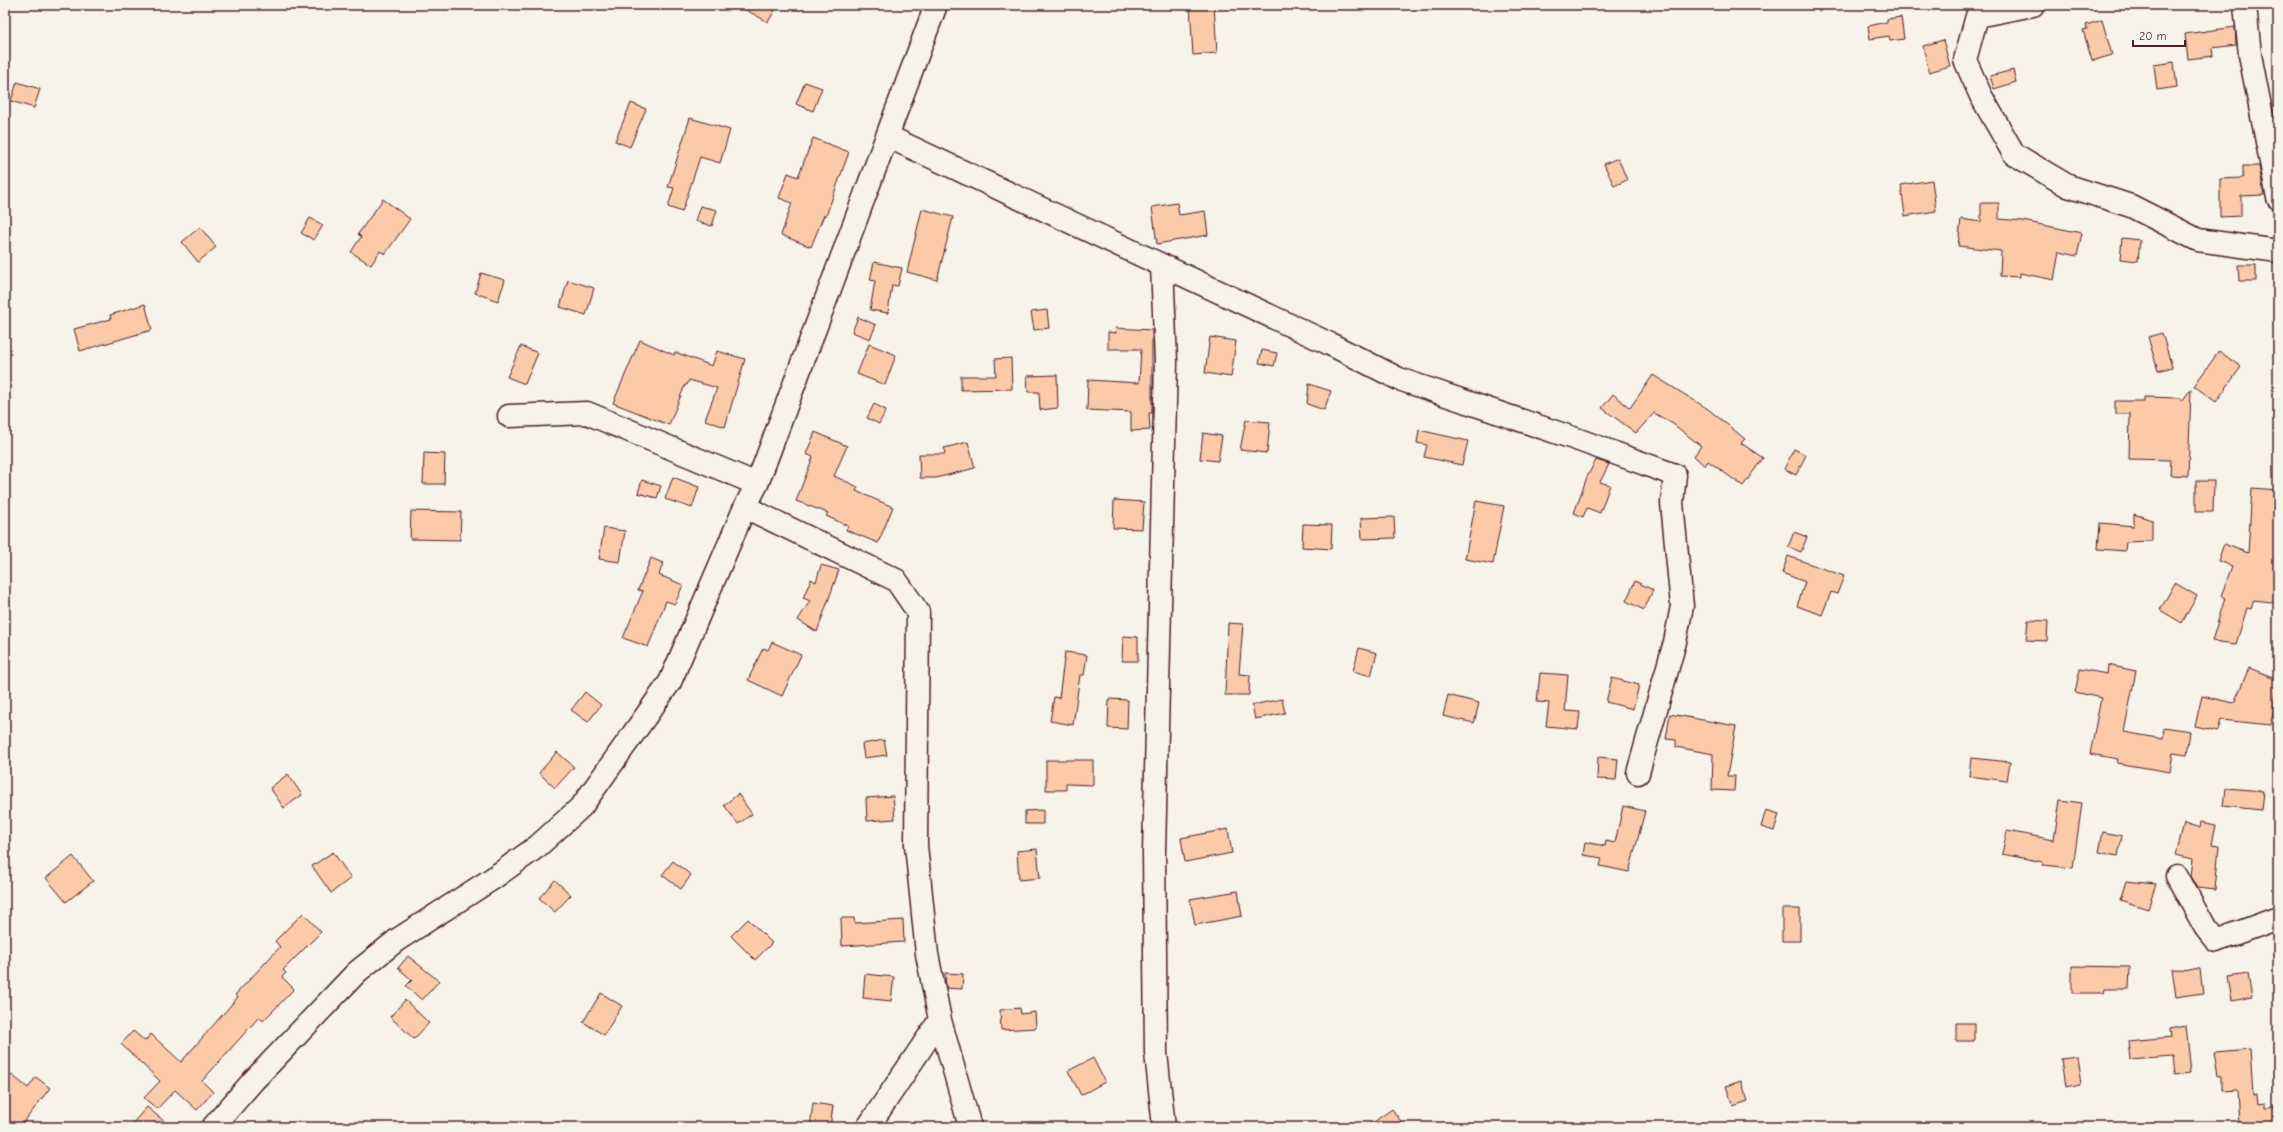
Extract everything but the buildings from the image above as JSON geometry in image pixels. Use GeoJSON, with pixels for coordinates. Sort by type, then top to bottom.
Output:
{"type":"FeatureCollection","features":[{"type":"Feature","properties":{"kind":"street"},"geometry":{"type":"LineString","coordinates":[[213,1127],[253,1081],[357,972],[397,940],[492,879],[538,846],[582,806],[670,682],[745,508],[757,484],[936,5]]}},
{"type":"Feature","properties":{"kind":"street"},"geometry":{"type":"LineString","coordinates":[[2033,5],[1977,16],[1965,60],[1981,96],[2014,154],[2068,186],[2131,206],[2198,240],[2278,251]]}},
{"type":"Feature","properties":{"kind":"street"},"geometry":{"type":"LineString","coordinates":[[2245,5],[2250,55],[2278,198]]}},
{"type":"Feature","properties":{"kind":"street"},"geometry":{"type":"LineString","coordinates":[[887,136],[1162,265],[1399,379],[1576,439],[1675,475],[1672,502],[1682,606],[1675,642],[1638,773]]}},
{"type":"Feature","properties":{"kind":"street"},"geometry":{"type":"LineString","coordinates":[[1162,265],[1166,362],[1154,852],[1156,1053],[1164,1127]]}},
{"type":"Feature","properties":{"kind":"street"},"geometry":{"type":"LineString","coordinates":[[509,416],[587,413],[757,484]]}},
{"type":"Feature","properties":{"kind":"street"},"geometry":{"type":"LineString","coordinates":[[745,508],[839,551],[896,580],[918,612],[916,846],[927,954],[940,1020],[970,1127]]}},
{"type":"Feature","properties":{"kind":"street"},"geometry":{"type":"LineString","coordinates":[[2177,876],[2205,927],[2216,941],[2278,918]]}},
{"type":"Feature","properties":{"kind":"street"},"geometry":{"type":"LineString","coordinates":[[868,1127],[940,1020]]}}]}
